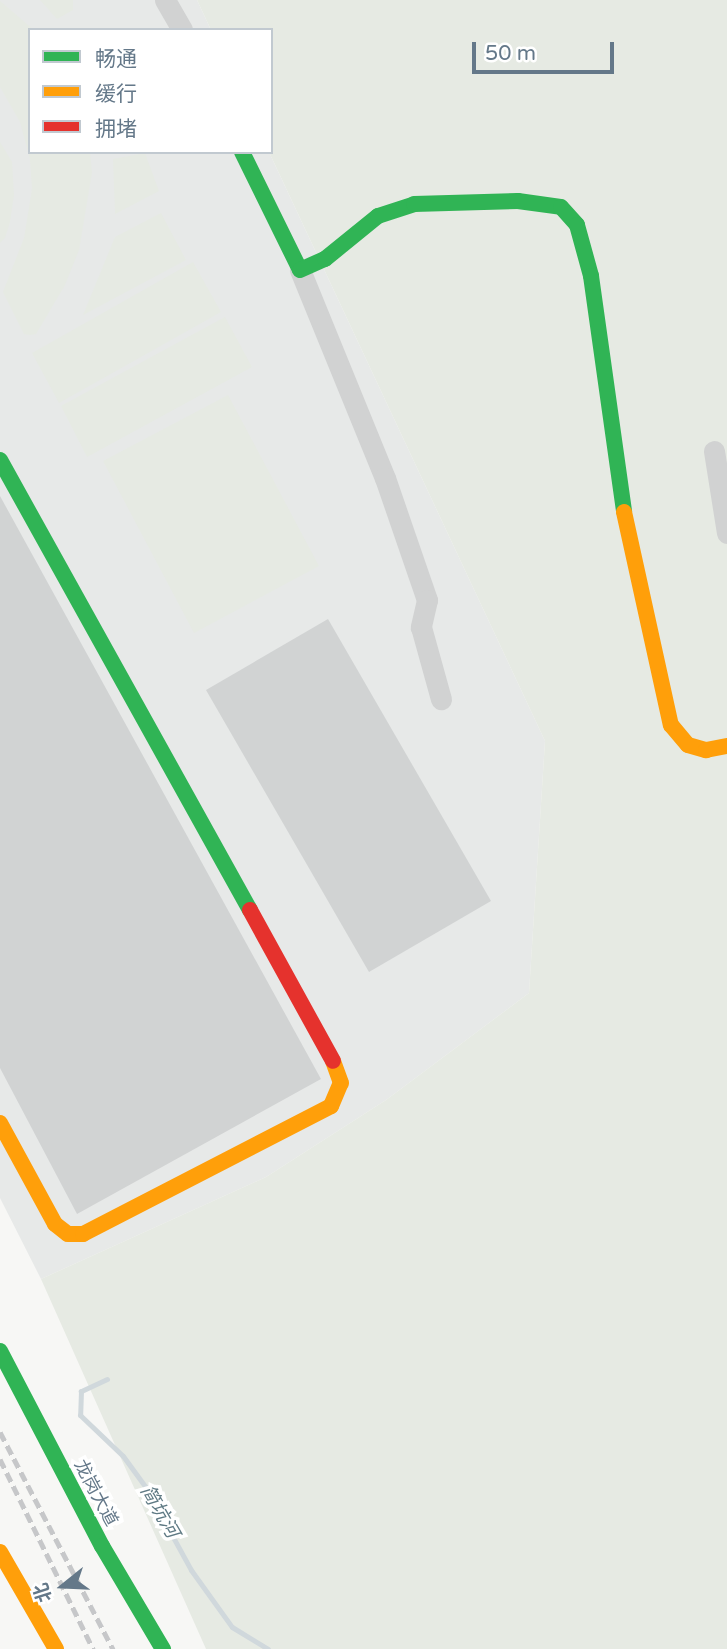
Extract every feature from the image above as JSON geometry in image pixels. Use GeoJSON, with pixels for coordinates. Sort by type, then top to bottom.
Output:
{"type":"FeatureCollection","features":[{"type":"Feature","properties":{"kind":"main road"},"geometry":{"type":"LineString","coordinates":[[243,154],[300,270],[325,259],[347,237],[378,216],[414,204],[518,201],[561,207],[577,225],[591,276],[621,495],[671,725],[688,745],[706,751],[727,746]]}},
{"type":"Feature","properties":{"kind":"main road"},"geometry":{"type":"LineString","coordinates":[[0,460],[332,1057],[341,1083],[331,1106],[83,1234],[68,1234],[55,1224],[0,1123]]}},
{"type":"Feature","properties":{"kind":"main road","name":"龙岗大道"},"geometry":{"type":"LineString","coordinates":[[0,1352],[102,1546],[163,1649]]}},
{"type":"Feature","properties":{"kind":"main road"},"geometry":{"type":"LineString","coordinates":[[0,1552],[56,1649]]}},
{"type":"Feature","properties":{"kind":"street"},"geometry":{"type":"LineString","coordinates":[[164,0],[180,28]]}},
{"type":"Feature","properties":{"kind":"street"},"geometry":{"type":"LineString","coordinates":[[300,270],[385,478],[427,600],[421,627],[441,699]]}},
{"type":"Feature","properties":{"kind":"street"},"geometry":{"type":"LineString","coordinates":[[715,451],[727,533]]}},
{"type":"Feature","properties":{"kind":"shaded area"},"geometry":{"type":"Polygon","coordinates":[[[0,0],[197,0],[210,28],[28,28],[28,154],[270,154],[545,741],[529,993],[386,1100],[266,1177],[41,1279],[0,1198],[0,0]]]}},
{"type":"Feature","properties":{"kind":"shaded area"},"geometry":{"type":"Polygon","coordinates":[[[40,0],[73,0],[73,10],[57,19],[40,0]]]}},
{"type":"Feature","properties":{"kind":"shaded area"},"geometry":{"type":"Polygon","coordinates":[[[197,0],[727,0],[727,1649],[206,1649],[41,1279],[266,1177],[386,1100],[529,993],[545,741],[270,154],[273,154],[273,28],[210,28],[197,0]]]}},
{"type":"Feature","properties":{"kind":"shaded area"},"geometry":{"type":"Polygon","coordinates":[[[0,1],[32,28],[28,28],[28,152],[20,122],[0,87],[0,1]]]}},
{"type":"Feature","properties":{"kind":"shaded area"},"geometry":{"type":"Polygon","coordinates":[[[0,142],[12,162],[14,195],[10,222],[5,238],[0,243],[0,142]]]}},
{"type":"Feature","properties":{"kind":"shaded area"},"geometry":{"type":"Polygon","coordinates":[[[29,154],[90,154],[92,172],[79,250],[65,285],[36,334],[30,335],[24,334],[3,292],[24,238],[32,189],[29,154]]]}},
{"type":"Feature","properties":{"kind":"shaded area"},"geometry":{"type":"Polygon","coordinates":[[[145,154],[159,191],[115,214],[113,159],[145,154]]]}},
{"type":"Feature","properties":{"kind":"shaded area"},"geometry":{"type":"Polygon","coordinates":[[[161,213],[186,260],[83,315],[115,237],[161,213]]]}},
{"type":"Feature","properties":{"kind":"shaded area"},"geometry":{"type":"Polygon","coordinates":[[[193,262],[221,312],[59,403],[32,353],[193,262]]]}},
{"type":"Feature","properties":{"kind":"shaded area"},"geometry":{"type":"Polygon","coordinates":[[[225,317],[252,367],[87,457],[61,406],[225,317]]]}},
{"type":"Feature","properties":{"kind":"shaded area"},"geometry":{"type":"Polygon","coordinates":[[[228,395],[319,566],[194,633],[103,461],[228,395]]]}},
{"type":"Feature","properties":{"kind":"building"},"geometry":{"type":"Polygon","coordinates":[[[0,496],[321,1079],[77,1214],[0,1068],[0,496]]]}},
{"type":"Feature","properties":{"kind":"building"},"geometry":{"type":"Polygon","coordinates":[[[328,619],[491,901],[369,972],[206,690],[328,619]]]}},
{"type":"Feature","properties":{"kind":"waterway","name":"简坑河"},"geometry":{"type":"LineString","coordinates":[[107,1379],[81,1391],[80,1415],[123,1456],[146,1488],[191,1570],[232,1627],[268,1649]]}},
{"type":"Feature","properties":{"kind":"railway"},"geometry":{"type":"LineString","coordinates":[[0,1432],[113,1649]]}},
{"type":"Feature","properties":{"kind":"railway"},"geometry":{"type":"LineString","coordinates":[[0,1459],[93,1649]]}},
{"type":"Feature","properties":{"kind":"traffic: fast"},"geometry":{"type":"LineString","coordinates":[[243,154],[300,270],[325,259],[378,216],[414,204],[518,201],[561,207],[577,225],[591,276],[624,512]]}},
{"type":"Feature","properties":{"kind":"traffic: fast"},"geometry":{"type":"LineString","coordinates":[[0,460],[250,910]]}},
{"type":"Feature","properties":{"kind":"traffic: fast"},"geometry":{"type":"LineString","coordinates":[[0,1351],[102,1546],[163,1649]]}},
{"type":"Feature","properties":{"kind":"traffic: slow"},"geometry":{"type":"LineString","coordinates":[[624,512],[671,725],[688,745],[706,750],[727,746]]}},
{"type":"Feature","properties":{"kind":"traffic: slow"},"geometry":{"type":"LineString","coordinates":[[0,1123],[55,1224],[68,1234],[83,1234],[331,1106],[341,1083],[333,1061]]}},
{"type":"Feature","properties":{"kind":"traffic: slow"},"geometry":{"type":"LineString","coordinates":[[0,1552],[56,1649]]}},
{"type":"Feature","properties":{"kind":"traffic: jam"},"geometry":{"type":"LineString","coordinates":[[250,910],[333,1061]]}}]}
